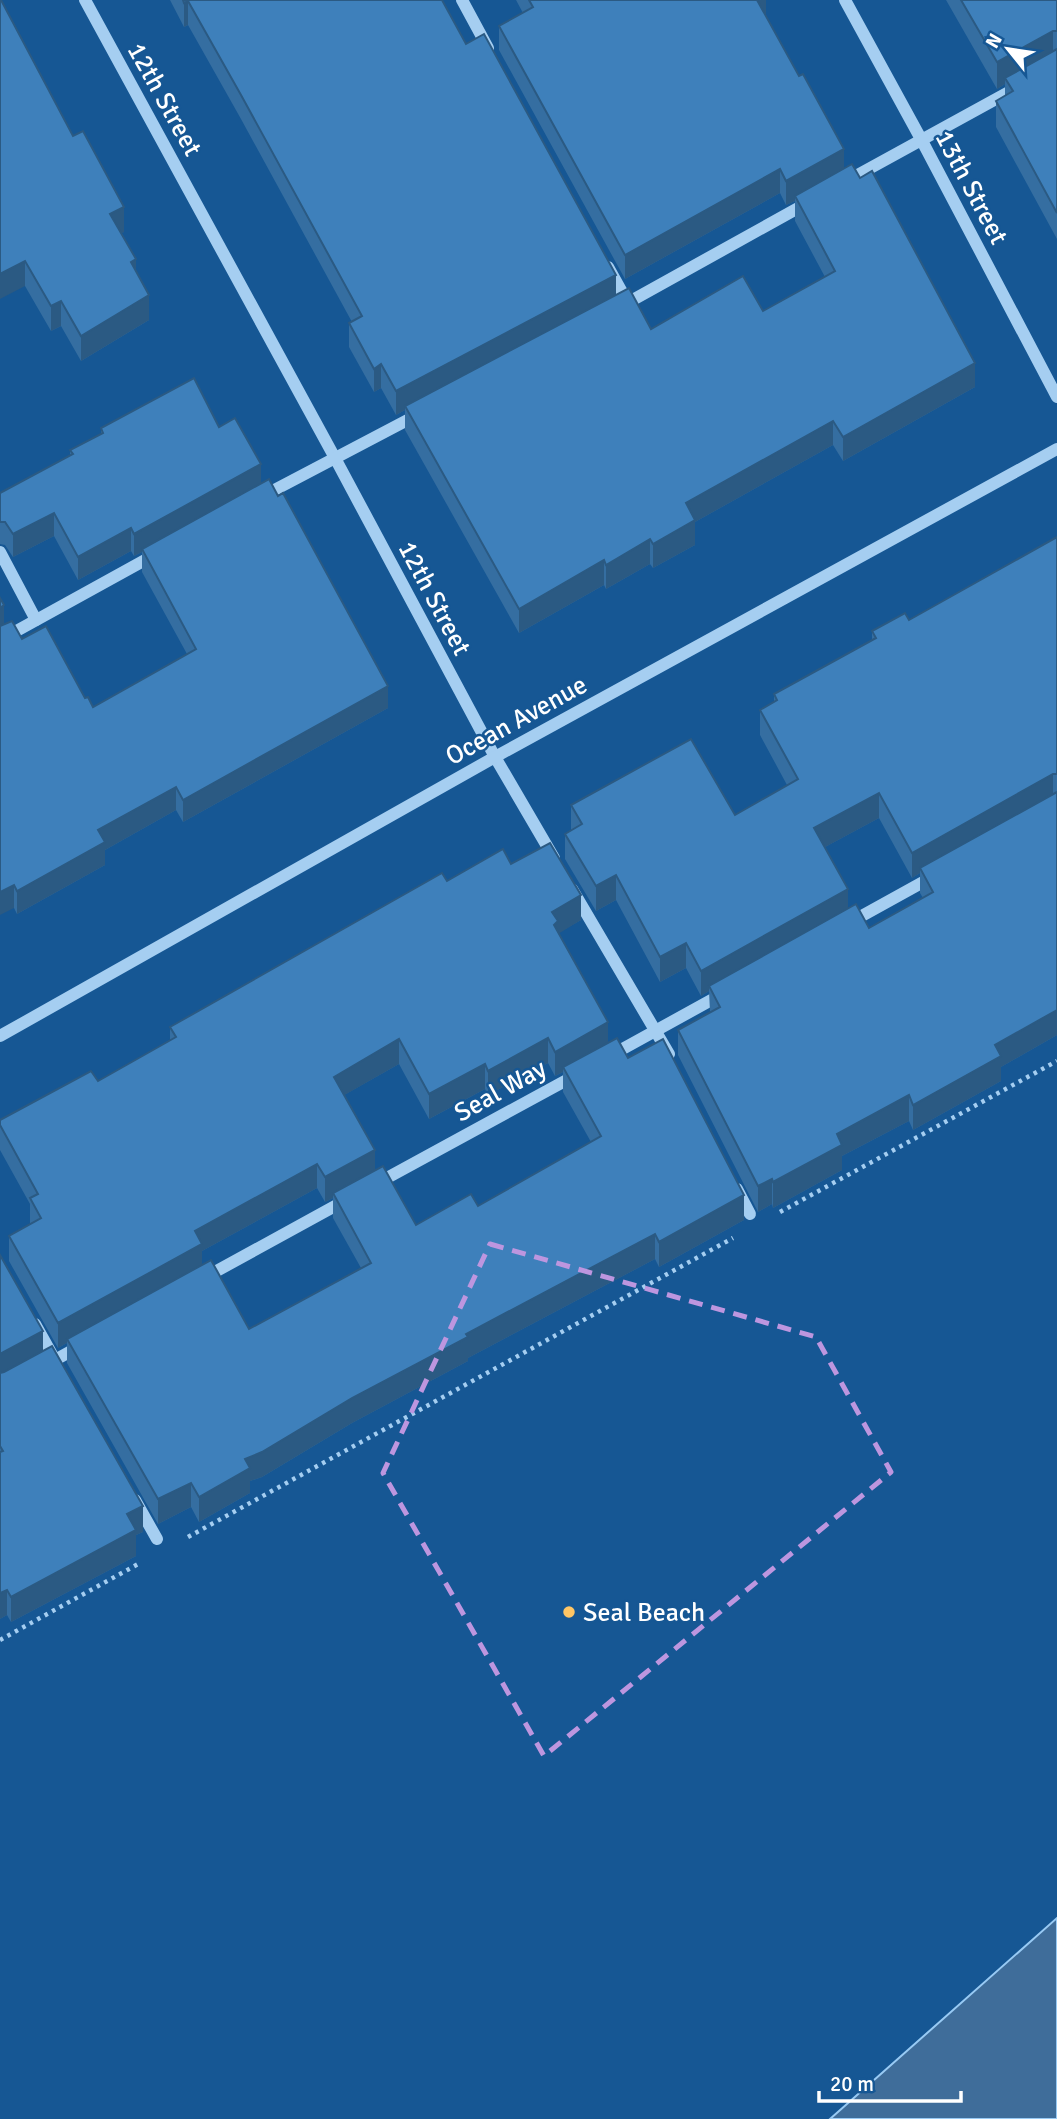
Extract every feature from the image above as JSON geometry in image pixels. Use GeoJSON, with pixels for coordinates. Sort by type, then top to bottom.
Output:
{"type":"FeatureCollection","features":[{"type":"Feature","properties":{"kind":"street","name":"12th Street"},"geometry":{"type":"LineString","coordinates":[[85,0],[495,757],[558,864]]}},
{"type":"Feature","properties":{"kind":"street"},"geometry":{"type":"LineString","coordinates":[[462,0],[495,61]]}},
{"type":"Feature","properties":{"kind":"street","name":"13th Street"},"geometry":{"type":"LineString","coordinates":[[845,0],[1057,397]]}},
{"type":"Feature","properties":{"kind":"street"},"geometry":{"type":"LineString","coordinates":[[603,316],[1034,78]]}},
{"type":"Feature","properties":{"kind":"street"},"geometry":{"type":"LineString","coordinates":[[601,255],[628,303]]}},
{"type":"Feature","properties":{"kind":"street"},"geometry":{"type":"LineString","coordinates":[[249,504],[433,407]]}},
{"type":"Feature","properties":{"kind":"street","name":"Ocean Avenue"},"geometry":{"type":"LineString","coordinates":[[0,1036],[495,757],[1057,449]]}},
{"type":"Feature","properties":{"kind":"street"},"geometry":{"type":"LineString","coordinates":[[0,640],[166,549]]}},
{"type":"Feature","properties":{"kind":"street"},"geometry":{"type":"LineString","coordinates":[[0,552],[36,620]]}},
{"type":"Feature","properties":{"kind":"street"},"geometry":{"type":"LineString","coordinates":[[839,929],[948,868]]}},
{"type":"Feature","properties":{"kind":"street"},"geometry":{"type":"LineString","coordinates":[[565,876],[675,1067]]}},
{"type":"Feature","properties":{"kind":"street"},"geometry":{"type":"LineString","coordinates":[[595,1064],[741,983]]}},
{"type":"Feature","properties":{"kind":"street","name":"Seal Way"},"geometry":{"type":"LineString","coordinates":[[190,1286],[583,1071]]}},
{"type":"Feature","properties":{"kind":"street"},"geometry":{"type":"LineString","coordinates":[[731,1177],[750,1214]]}},
{"type":"Feature","properties":{"kind":"street"},"geometry":{"type":"LineString","coordinates":[[27,1311],[62,1372]]}},
{"type":"Feature","properties":{"kind":"street"},"geometry":{"type":"LineString","coordinates":[[33,1372],[92,1340]]}},
{"type":"Feature","properties":{"kind":"street"},"geometry":{"type":"LineString","coordinates":[[130,1492],[158,1539]]}},
{"type":"Feature","properties":{"kind":"path"},"geometry":{"type":"LineString","coordinates":[[779,1213],[1057,1061]]}},
{"type":"Feature","properties":{"kind":"path"},"geometry":{"type":"LineString","coordinates":[[187,1537],[742,1233]]}},
{"type":"Feature","properties":{"kind":"path"},"geometry":{"type":"LineString","coordinates":[[0,1640],[151,1557]]}},
{"type":"Feature","properties":{"kind":"highlighted area"},"geometry":{"type":"Polygon","coordinates":[[[490,1244],[816,1337],[891,1472],[544,1756],[383,1473],[490,1244]]]}},
{"type":"Feature","properties":{"kind":"water"},"geometry":{"type":"Polygon","coordinates":[[[1057,1918],[1057,2119],[830,2119],[1057,1918]]]}},
{"type":"Feature","properties":{"kind":"building"},"geometry":{"type":"Polygon","coordinates":[[[0,0],[73,136],[83,131],[124,207],[110,214],[136,259],[131,262],[149,295],[81,336],[61,301],[51,306],[25,261],[0,274],[0,0]]]}},
{"type":"Feature","properties":{"kind":"building"},"geometry":{"type":"Polygon","coordinates":[[[183,0],[442,0],[466,44],[484,34],[616,275],[396,391],[381,364],[374,369],[349,323],[362,316],[188,1],[184,3],[183,0]]]}},
{"type":"Feature","properties":{"kind":"building"},"geometry":{"type":"Polygon","coordinates":[[[529,0],[757,0],[799,76],[803,74],[844,149],[786,181],[780,169],[625,255],[499,26],[533,7],[529,0]]]}},
{"type":"Feature","properties":{"kind":"building"},"geometry":{"type":"Polygon","coordinates":[[[961,0],[1057,0],[1057,31],[997,62],[961,0]]]}},
{"type":"Feature","properties":{"kind":"building"},"geometry":{"type":"Polygon","coordinates":[[[1057,49],[1057,213],[996,101],[1013,91],[1005,78],[1057,49]]]}},
{"type":"Feature","properties":{"kind":"building"},"geometry":{"type":"Polygon","coordinates":[[[852,164],[860,178],[872,171],[975,363],[843,437],[833,421],[686,503],[695,520],[653,544],[650,539],[606,565],[604,560],[519,609],[405,406],[629,288],[651,329],[743,276],[763,311],[835,271],[795,196],[852,164]]]}},
{"type":"Feature","properties":{"kind":"building"},"geometry":{"type":"Polygon","coordinates":[[[194,378],[219,427],[235,418],[261,464],[134,534],[131,528],[78,557],[54,513],[13,534],[5,522],[0,522],[0,493],[73,454],[70,450],[103,433],[101,428],[194,378]]]}},
{"type":"Feature","properties":{"kind":"building"},"geometry":{"type":"Polygon","coordinates":[[[269,479],[278,496],[283,493],[388,686],[183,800],[176,787],[98,830],[105,842],[17,891],[14,885],[0,892],[0,626],[12,621],[22,639],[46,626],[85,698],[88,697],[93,707],[196,649],[142,549],[269,479]]]}},
{"type":"Feature","properties":{"kind":"building"},"geometry":{"type":"Polygon","coordinates":[[[1057,537],[1057,774],[912,853],[879,793],[814,828],[848,889],[701,971],[686,943],[660,957],[616,875],[596,886],[565,834],[582,824],[571,805],[691,739],[735,815],[798,779],[760,710],[777,700],[774,694],[876,638],[872,631],[905,613],[909,620],[1057,537]]]}},
{"type":"Feature","properties":{"kind":"building"},"geometry":{"type":"Polygon","coordinates":[[[1057,792],[1057,1010],[995,1045],[1001,1056],[913,1105],[909,1095],[837,1134],[842,1145],[773,1182],[772,1179],[758,1186],[678,1030],[720,1007],[709,986],[856,904],[869,928],[933,892],[920,868],[1057,792]]]}},
{"type":"Feature","properties":{"kind":"building"},"geometry":{"type":"Polygon","coordinates":[[[550,843],[581,895],[552,912],[558,921],[554,925],[608,1022],[555,1052],[548,1038],[488,1071],[485,1064],[429,1094],[399,1039],[334,1077],[375,1150],[325,1177],[317,1164],[195,1231],[202,1244],[58,1323],[9,1236],[41,1218],[30,1198],[38,1194],[0,1125],[0,1120],[91,1071],[98,1081],[176,1037],[170,1027],[442,873],[447,881],[503,849],[511,864],[550,843]]]}},
{"type":"Feature","properties":{"kind":"building"},"geometry":{"type":"Polygon","coordinates":[[[617,1038],[628,1058],[663,1039],[744,1195],[659,1242],[655,1234],[466,1334],[468,1337],[352,1398],[262,1452],[245,1459],[250,1468],[199,1497],[191,1483],[158,1499],[67,1339],[211,1260],[249,1329],[371,1263],[333,1193],[383,1166],[416,1225],[471,1194],[478,1206],[601,1136],[563,1067],[617,1038]]]}},
{"type":"Feature","properties":{"kind":"building"},"geometry":{"type":"Polygon","coordinates":[[[0,1255],[43,1331],[0,1354],[0,1255]]]}},
{"type":"Feature","properties":{"kind":"building"},"geometry":{"type":"Polygon","coordinates":[[[52,1346],[143,1506],[127,1514],[136,1530],[11,1597],[7,1590],[0,1593],[0,1452],[3,1451],[0,1446],[0,1373],[52,1346]]]}},
{"type":"Feature","properties":{"kind":"place","name":"Seal Beach"},"geometry":{"type":"Point","coordinates":[569,1612]}}]}
